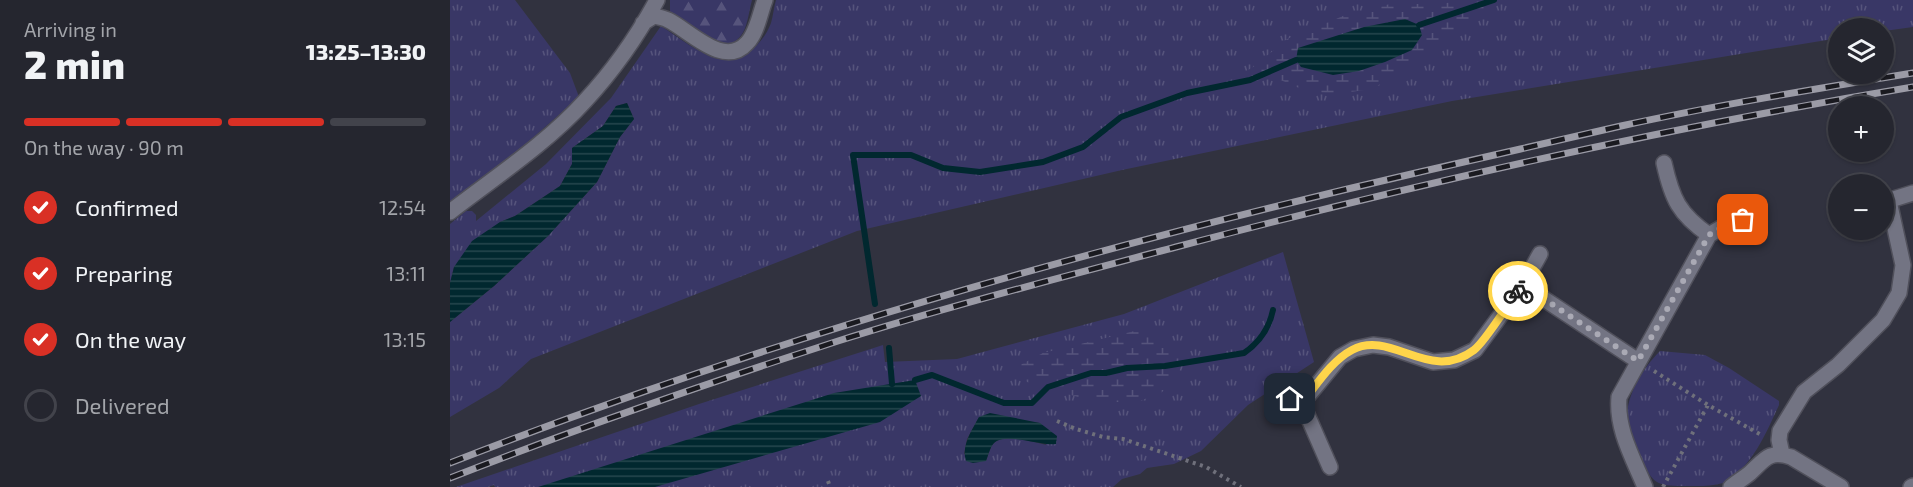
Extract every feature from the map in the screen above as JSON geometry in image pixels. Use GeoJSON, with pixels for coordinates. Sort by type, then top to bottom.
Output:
{"type":"FeatureCollection","features":[{"type":"Feature","properties":{"kind":"street"},"geometry":{"type":"LineString","coordinates":[[450,212],[549,135],[585,101],[643,23],[657,0]]}},
{"type":"Feature","properties":{"kind":"street"},"geometry":{"type":"LineString","coordinates":[[643,23],[654,16],[667,19],[709,47],[722,52],[738,50],[747,43],[765,0]]}},
{"type":"Feature","properties":{"kind":"street"},"geometry":{"type":"LineString","coordinates":[[1664,163],[1668,183],[1680,210],[1709,235]]}},
{"type":"Feature","properties":{"kind":"street"},"geometry":{"type":"LineString","coordinates":[[1894,200],[1913,193]]}},
{"type":"Feature","properties":{"kind":"street"},"geometry":{"type":"LineString","coordinates":[[1645,487],[1620,427],[1619,397],[1709,235],[1731,222],[1755,217]]}},
{"type":"Feature","properties":{"kind":"street"},"geometry":{"type":"LineString","coordinates":[[1841,487],[1791,457],[1781,447],[1780,431],[1804,392],[1838,365],[1883,320],[1899,293],[1903,265],[1894,230]]}},
{"type":"Feature","properties":{"kind":"street"},"geometry":{"type":"LineString","coordinates":[[1302,403],[1340,357],[1354,349],[1373,345],[1389,347],[1433,362],[1454,360],[1475,350],[1523,285],[1540,254]]}},
{"type":"Feature","properties":{"kind":"street"},"geometry":{"type":"LineString","coordinates":[[1523,285],[1638,361]]}},
{"type":"Feature","properties":{"kind":"street"},"geometry":{"type":"LineString","coordinates":[[1278,394],[1302,403],[1330,467]]}},
{"type":"Feature","properties":{"kind":"street"},"geometry":{"type":"LineString","coordinates":[[1731,487],[1750,473],[1763,459],[1773,455],[1781,447]]}},
{"type":"Feature","properties":{"kind":"path"},"geometry":{"type":"LineString","coordinates":[[1638,361],[1781,447]]}},
{"type":"Feature","properties":{"kind":"path"},"geometry":{"type":"LineString","coordinates":[[1663,487],[1708,405]]}},
{"type":"Feature","properties":{"kind":"path"},"geometry":{"type":"LineString","coordinates":[[1057,421],[1104,437],[1123,439],[1206,467],[1241,487]]}},
{"type":"Feature","properties":{"kind":"path"},"geometry":{"type":"LineString","coordinates":[[828,481],[830,487]]}},
{"type":"Feature","properties":{"kind":"green space"},"geometry":{"type":"Polygon","coordinates":[[[450,0],[515,0],[570,73],[579,97],[518,151],[450,202],[450,0]]]}},
{"type":"Feature","properties":{"kind":"green space"},"geometry":{"type":"Polygon","coordinates":[[[670,0],[752,0],[742,35],[723,47],[670,13],[670,0]]]}},
{"type":"Feature","properties":{"kind":"green space"},"geometry":{"type":"Polygon","coordinates":[[[776,0],[1913,0],[1913,27],[1894,30],[1894,18],[1828,18],[1828,40],[1452,101],[1122,170],[857,231],[531,359],[499,388],[450,417],[450,322],[494,286],[548,236],[597,182],[620,137],[634,119],[627,103],[616,106],[603,126],[572,148],[572,164],[560,186],[515,216],[500,222],[454,267],[450,283],[450,224],[466,211],[472,211],[476,215],[476,221],[546,164],[611,98],[661,26],[709,56],[728,59],[738,57],[754,48],[771,23],[776,0]]]}},
{"type":"Feature","properties":{"kind":"green space"},"geometry":{"type":"Polygon","coordinates":[[[1498,0],[1453,32],[1429,55],[1372,89],[1335,94],[1306,91],[1276,78],[1225,85],[1256,65],[1287,39],[1343,16],[1390,4],[1434,4],[1498,0]]]}},
{"type":"Feature","properties":{"kind":"green space"},"geometry":{"type":"Polygon","coordinates":[[[1283,252],[1314,362],[1248,405],[1201,451],[1174,464],[1147,468],[1140,474],[1122,479],[1113,487],[495,487],[494,485],[456,487],[699,404],[883,345],[885,362],[957,359],[1124,314],[1283,252]],[[979,417],[967,439],[964,454],[986,461],[994,443],[1004,439],[1019,439],[1046,445],[1040,423],[979,417]]]}},
{"type":"Feature","properties":{"kind":"green space"},"geometry":{"type":"Polygon","coordinates":[[[1143,329],[1162,337],[1178,354],[1181,364],[1177,378],[1161,393],[1137,402],[1095,402],[1027,382],[1017,372],[1020,365],[1043,353],[1143,329]]]}},
{"type":"Feature","properties":{"kind":"green space"},"geometry":{"type":"Polygon","coordinates":[[[1660,351],[1705,355],[1779,401],[1757,449],[1742,468],[1723,483],[1673,486],[1656,482],[1633,443],[1627,423],[1630,400],[1645,368],[1660,351]]]}},
{"type":"Feature","properties":{"kind":"shaded area"},"geometry":{"type":"Polygon","coordinates":[[[1405,19],[1419,25],[1422,35],[1412,50],[1385,62],[1359,71],[1333,75],[1301,67],[1296,60],[1298,48],[1364,27],[1405,19]]]}},
{"type":"Feature","properties":{"kind":"shaded area"},"geometry":{"type":"Polygon","coordinates":[[[627,103],[634,119],[620,137],[597,182],[548,236],[494,286],[450,322],[450,283],[454,267],[472,241],[560,186],[572,164],[572,148],[603,126],[616,106],[627,103]]]}},
{"type":"Feature","properties":{"kind":"shaded area"},"geometry":{"type":"Polygon","coordinates":[[[915,380],[921,396],[880,422],[655,487],[538,487],[834,393],[915,380]]]}},
{"type":"Feature","properties":{"kind":"shaded area"},"geometry":{"type":"Polygon","coordinates":[[[990,413],[1040,423],[1057,436],[1056,444],[1014,439],[999,440],[990,449],[986,461],[973,463],[966,461],[965,450],[970,433],[979,417],[990,413]]]}},
{"type":"Feature","properties":{"kind":"waterway"},"geometry":{"type":"LineString","coordinates":[[1419,25],[1494,0]]}},
{"type":"Feature","properties":{"kind":"waterway"},"geometry":{"type":"LineString","coordinates":[[875,304],[853,155],[911,155],[943,168],[980,172],[1043,162],[1083,147],[1121,117],[1187,93],[1250,80],[1296,60]]}},
{"type":"Feature","properties":{"kind":"waterway"},"geometry":{"type":"LineString","coordinates":[[915,380],[932,375],[1004,403],[1032,403],[1048,387],[1091,373],[1165,366],[1244,353],[1263,335],[1273,310]]}},
{"type":"Feature","properties":{"kind":"waterway"},"geometry":{"type":"LineString","coordinates":[[889,348],[892,384]]}},
{"type":"Feature","properties":{"kind":"railway"},"geometry":{"type":"LineString","coordinates":[[450,463],[688,376],[809,337],[930,300],[1174,232],[1621,126],[1730,104],[1913,73]]}},
{"type":"Feature","properties":{"kind":"railway"},"geometry":{"type":"LineString","coordinates":[[450,478],[595,424],[789,357],[922,316],[1049,281],[1267,223],[1543,158],[1727,120],[1913,87]]}},
{"type":"Feature","properties":{"kind":"way so far"},"geometry":{"type":"LineString","coordinates":[[1518,291],[1523,285],[1638,361],[1709,235],[1731,222],[1743,220]]}},
{"type":"Feature","properties":{"kind":"route"},"geometry":{"type":"LineString","coordinates":[[1290,399],[1302,403],[1340,357],[1354,349],[1373,345],[1389,347],[1433,362],[1454,360],[1475,350],[1518,291]]}}]}
